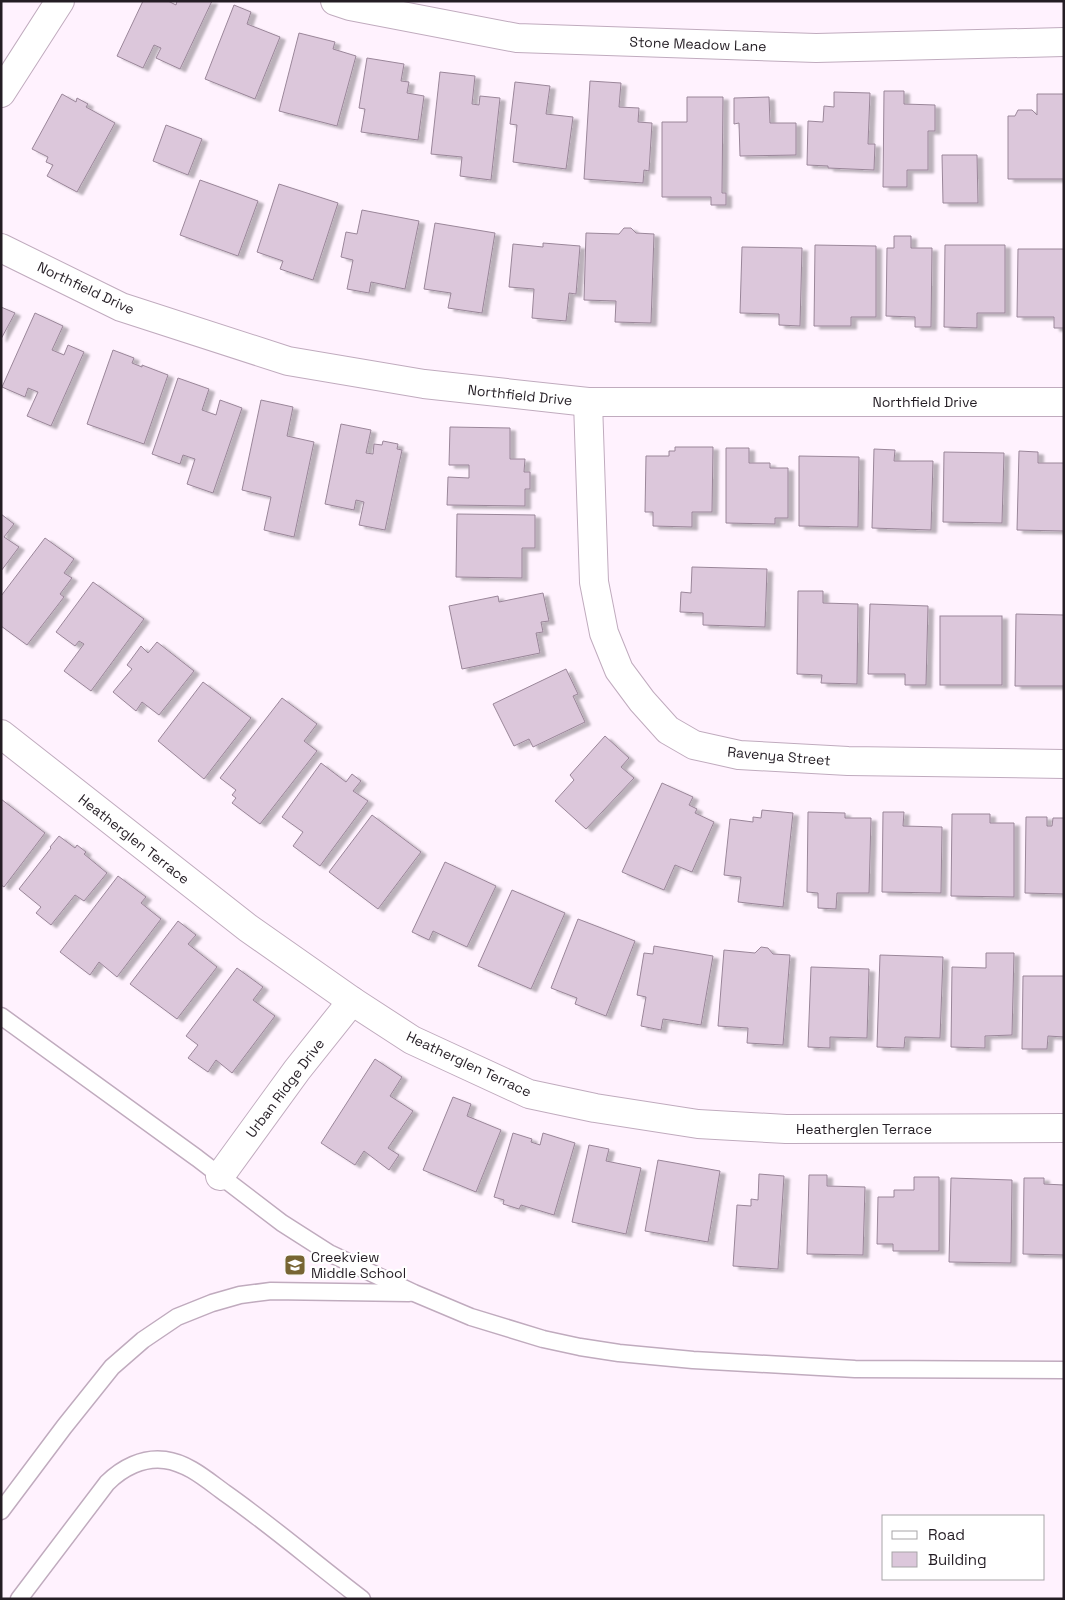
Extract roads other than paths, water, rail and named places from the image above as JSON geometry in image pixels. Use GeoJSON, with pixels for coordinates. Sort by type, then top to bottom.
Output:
{"type":"FeatureCollection","features":[{"type":"Feature","properties":{"kind":"street"},"geometry":{"type":"LineString","coordinates":[[1,93],[60,1]]}},
{"type":"Feature","properties":{"kind":"street","name":"Stone Meadow Lane"},"geometry":{"type":"LineString","coordinates":[[336,1],[350,6],[517,38],[816,48],[1064,42]]}},
{"type":"Feature","properties":{"kind":"street","name":"Northfield Drive"},"geometry":{"type":"LineString","coordinates":[[1,248],[121,307],[288,361],[424,384],[588,402],[1064,402]]}},
{"type":"Feature","properties":{"kind":"street","name":"Ravenya Street"},"geometry":{"type":"LineString","coordinates":[[588,402],[594,582],[604,633],[619,670],[642,701],[668,730],[694,745],[739,755],[848,761],[1064,764]]}},
{"type":"Feature","properties":{"kind":"street","name":"Heatherglen Terrace"},"geometry":{"type":"LineString","coordinates":[[1,734],[248,928],[352,1002],[412,1040],[529,1094],[595,1108],[698,1124],[786,1129],[1064,1128]]}},
{"type":"Feature","properties":{"kind":"street","name":"Urban Ridge Drive"},"geometry":{"type":"LineString","coordinates":[[220,1176],[297,1070],[352,1002]]}},
{"type":"Feature","properties":{"kind":"lane"},"geometry":{"type":"LineString","coordinates":[[1,1016],[282,1223],[328,1253],[471,1317],[543,1339],[619,1353],[693,1360],[855,1369],[1064,1370]]}},
{"type":"Feature","properties":{"kind":"lane"},"geometry":{"type":"LineString","coordinates":[[1,1511],[112,1367],[143,1340],[177,1317],[212,1303],[240,1295],[271,1291],[414,1293]]}},
{"type":"Feature","properties":{"kind":"lane"},"geometry":{"type":"LineString","coordinates":[[19,1599],[107,1483],[116,1474],[142,1462],[154,1459],[180,1464],[202,1476],[252,1512],[362,1599]]}},
{"type":"Feature","properties":{"kind":"place","name":"Creekview Middle School"},"geometry":{"type":"Point","coordinates":[295,1265]}}]}
